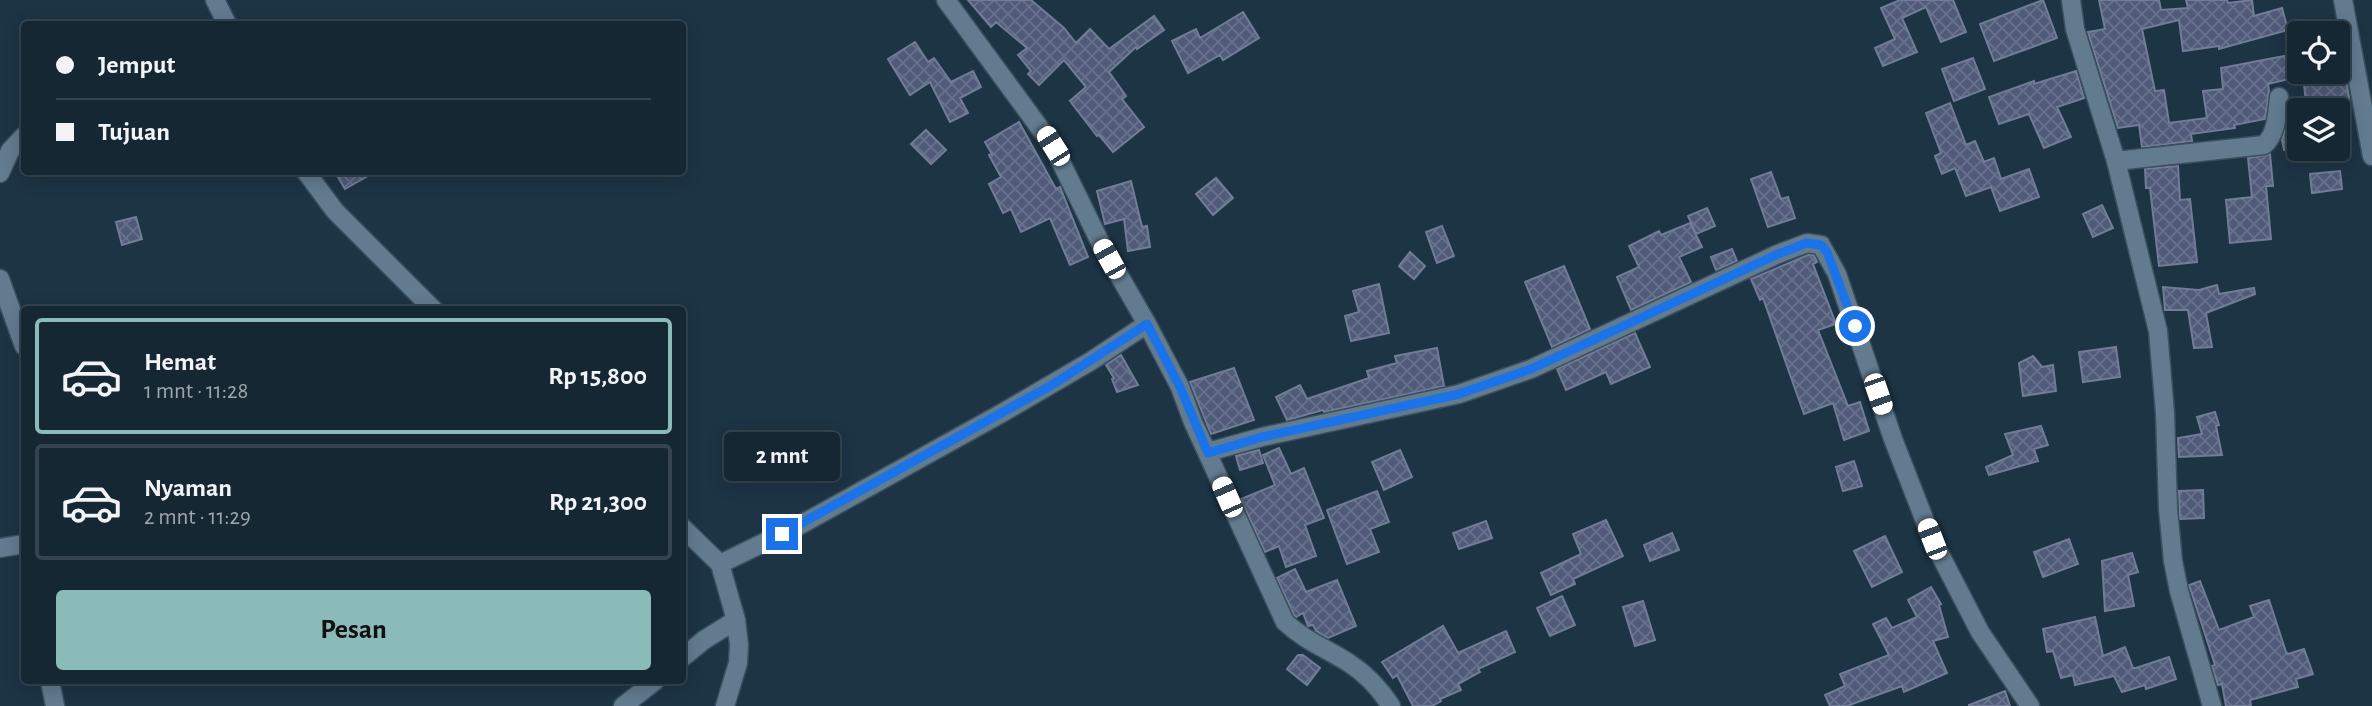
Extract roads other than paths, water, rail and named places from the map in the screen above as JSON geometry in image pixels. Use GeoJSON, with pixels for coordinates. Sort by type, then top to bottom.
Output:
{"type":"FeatureCollection","features":[{"type":"Feature","properties":{"kind":"street"},"geometry":{"type":"LineString","coordinates":[[215,0],[226,21]]}},
{"type":"Feature","properties":{"kind":"street"},"geometry":{"type":"LineString","coordinates":[[946,0],[1053,146],[1101,244],[1180,387],[1256,563],[1285,622],[1299,636],[1360,671],[1384,694],[1391,706]]}},
{"type":"Feature","properties":{"kind":"street"},"geometry":{"type":"LineString","coordinates":[[2071,0],[2075,29],[2116,161],[2158,331],[2165,413],[2168,509],[2176,582],[2212,706]]}},
{"type":"Feature","properties":{"kind":"street"},"geometry":{"type":"LineString","coordinates":[[2343,0],[2372,156]]}},
{"type":"Feature","properties":{"kind":"street"},"geometry":{"type":"LineString","coordinates":[[2116,161],[2264,145],[2273,132],[2279,97]]}},
{"type":"Feature","properties":{"kind":"street"},"geometry":{"type":"LineString","coordinates":[[0,173],[10,151],[21,139]]}},
{"type":"Feature","properties":{"kind":"street"},"geometry":{"type":"LineString","coordinates":[[308,175],[335,211],[430,306]]}},
{"type":"Feature","properties":{"kind":"street"},"geometry":{"type":"LineString","coordinates":[[1208,453],[1262,437],[1435,400],[1494,383],[1531,369],[1778,254],[1807,243],[1821,245],[1837,274],[1932,539],[1980,632],[2029,706]]}},
{"type":"Feature","properties":{"kind":"street"},"geometry":{"type":"LineString","coordinates":[[0,279],[21,338]]}},
{"type":"Feature","properties":{"kind":"street"},"geometry":{"type":"LineString","coordinates":[[720,564],[802,524],[1002,413],[1147,324]]}},
{"type":"Feature","properties":{"kind":"street"},"geometry":{"type":"LineString","coordinates":[[686,531],[720,564],[736,620],[738,663],[724,706]]}},
{"type":"Feature","properties":{"kind":"street"},"geometry":{"type":"LineString","coordinates":[[0,548],[21,544]]}},
{"type":"Feature","properties":{"kind":"street"},"geometry":{"type":"LineString","coordinates":[[686,654],[736,620]]}},
{"type":"Feature","properties":{"kind":"street"},"geometry":{"type":"LineString","coordinates":[[51,684],[55,706]]}},
{"type":"Feature","properties":{"kind":"street"},"geometry":{"type":"LineString","coordinates":[[623,706],[651,684]]}}]}
